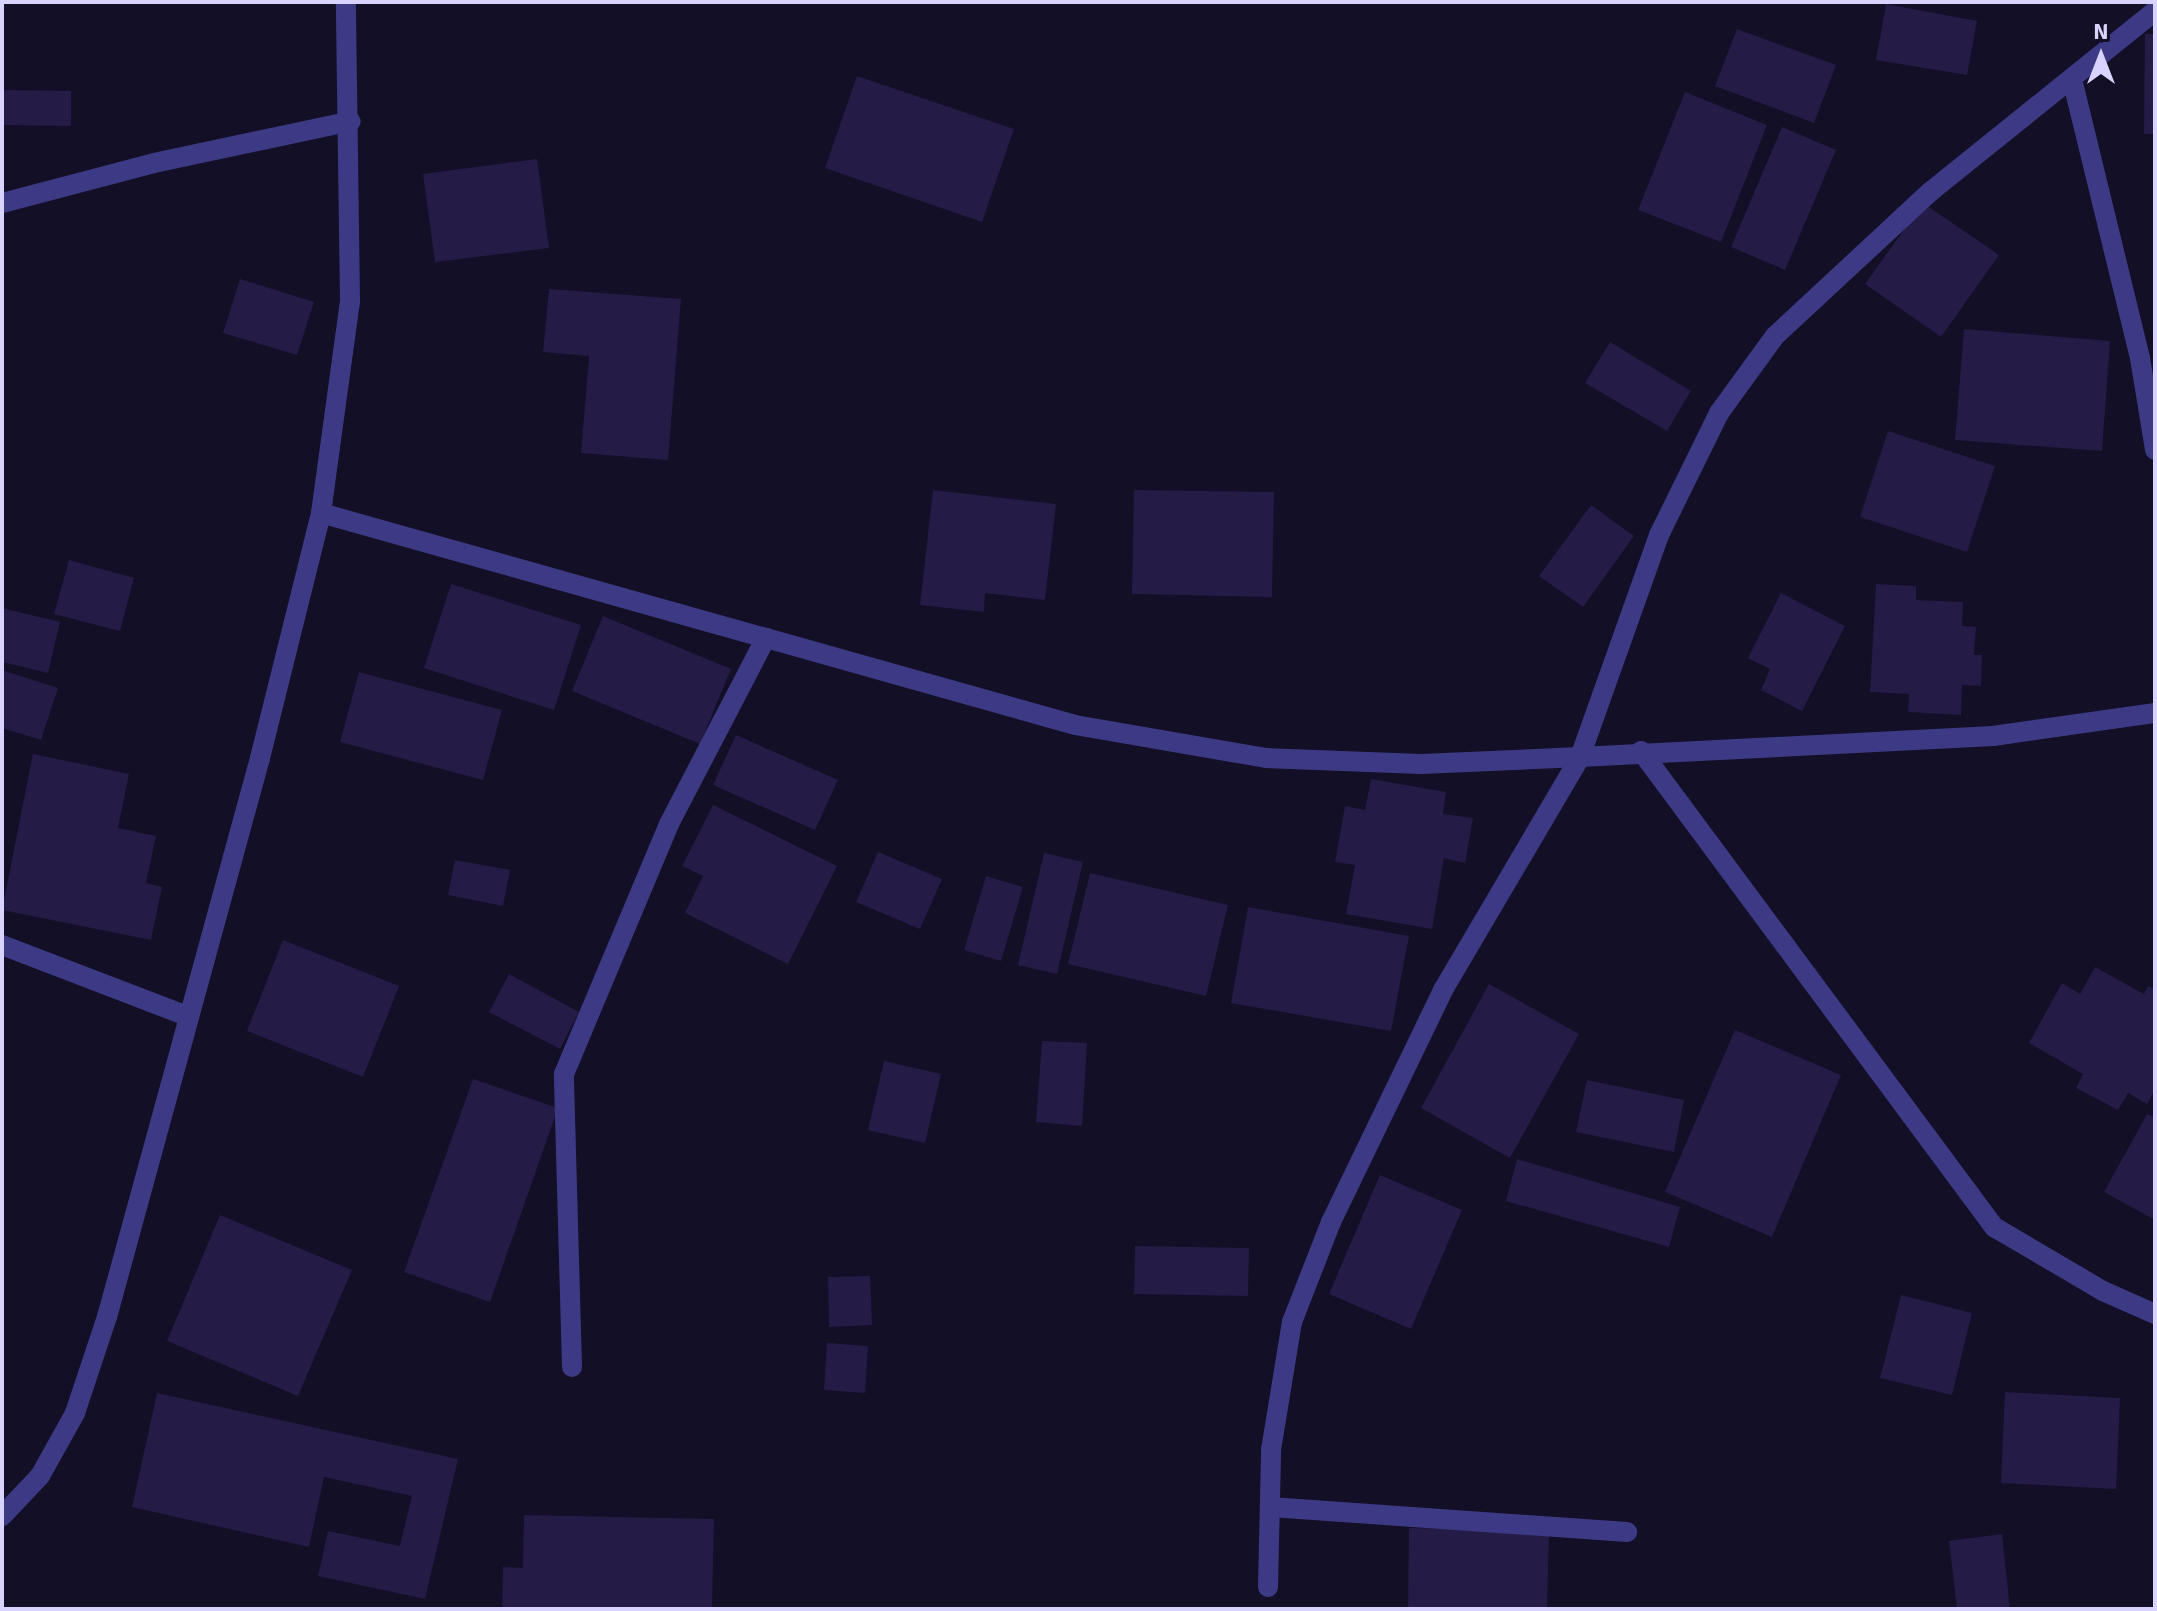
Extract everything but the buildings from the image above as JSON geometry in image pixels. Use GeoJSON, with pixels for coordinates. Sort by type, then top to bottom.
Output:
{"type":"FeatureCollection","features":[{"type":"Feature","properties":{"kind":"street"},"geometry":{"type":"LineString","coordinates":[[2,1516],[40,1476],[75,1413],[107,1317],[260,758],[321,513],[350,301],[351,121],[346,2]]}},
{"type":"Feature","properties":{"kind":"street"},"geometry":{"type":"LineString","coordinates":[[1268,1587],[1271,1450],[1292,1322],[1331,1222],[1443,990],[1580,757],[1659,535],[1719,413],[1775,336],[1930,192],[2155,11]]}},
{"type":"Feature","properties":{"kind":"street"},"geometry":{"type":"LineString","coordinates":[[2072,79],[2140,358],[2155,450]]}},
{"type":"Feature","properties":{"kind":"street"},"geometry":{"type":"LineString","coordinates":[[2,203],[154,163],[351,121]]}},
{"type":"Feature","properties":{"kind":"street"},"geometry":{"type":"LineString","coordinates":[[321,513],[1075,725],[1266,758],[1421,764],[1580,757],[1641,751],[1993,736],[2155,713]]}},
{"type":"Feature","properties":{"kind":"street"},"geometry":{"type":"LineString","coordinates":[[572,1367],[564,1074],[669,824],[766,638]]}},
{"type":"Feature","properties":{"kind":"street"},"geometry":{"type":"LineString","coordinates":[[1641,751],[1994,1227],[2103,1291],[2155,1314]]}},
{"type":"Feature","properties":{"kind":"street"},"geometry":{"type":"LineString","coordinates":[[2,945],[187,1016]]}},
{"type":"Feature","properties":{"kind":"street"},"geometry":{"type":"LineString","coordinates":[[1270,1507],[1627,1532]]}}]}
